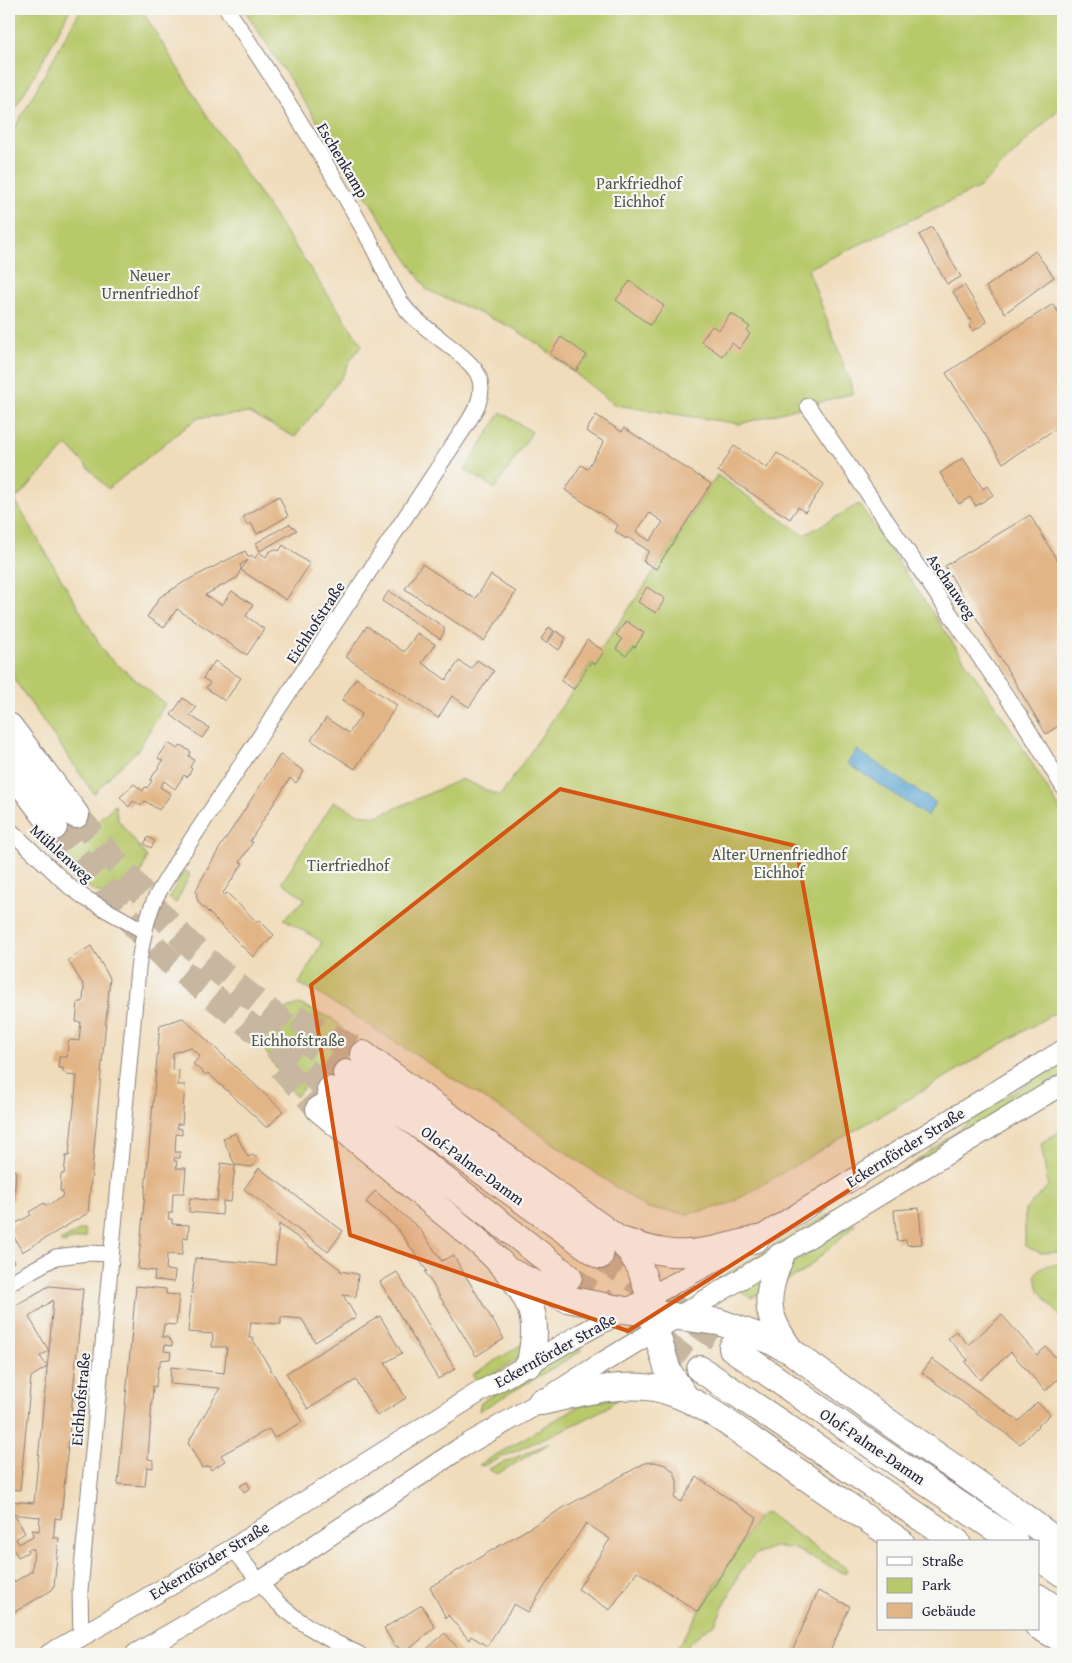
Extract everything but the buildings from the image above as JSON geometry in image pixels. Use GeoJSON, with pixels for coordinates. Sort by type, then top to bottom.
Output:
{"type":"FeatureCollection","features":[{"type":"Feature","properties":{"kind":"highway"},"geometry":{"type":"LineString","coordinates":[[9,726],[65,821],[9,767]]}},
{"type":"Feature","properties":{"kind":"highway"},"geometry":{"type":"LineString","coordinates":[[363,1054],[609,1247],[636,1259],[668,1371],[686,1398]]}},
{"type":"Feature","properties":{"kind":"highway"},"geometry":{"type":"LineString","coordinates":[[332,1090],[462,1228],[507,1270],[527,1300],[532,1312],[535,1330],[530,1363]]}},
{"type":"Feature","properties":{"kind":"highway","name":"Olof-Palme-Damm"},"geometry":{"type":"LineString","coordinates":[[332,1090],[609,1247]]}},
{"type":"Feature","properties":{"kind":"highway","name":"Olof-Palme-Damm"},"geometry":{"type":"LineString","coordinates":[[332,1090],[569,1277]]}},
{"type":"Feature","properties":{"kind":"highway"},"geometry":{"type":"LineString","coordinates":[[609,1247],[679,1253],[715,1249],[756,1239]]}},
{"type":"Feature","properties":{"kind":"highway"},"geometry":{"type":"LineString","coordinates":[[781,1256],[770,1291],[770,1313],[778,1332],[791,1351]]}},
{"type":"Feature","properties":{"kind":"highway"},"geometry":{"type":"LineString","coordinates":[[507,1270],[567,1299],[625,1310],[726,1323],[760,1336],[791,1351],[1063,1546]]}},
{"type":"Feature","properties":{"kind":"highway","name":"Olof-Palme-Damm"},"geometry":{"type":"LineString","coordinates":[[732,1348],[887,1456],[1013,1540]]}},
{"type":"Feature","properties":{"kind":"highway","name":"Olof-Palme-Damm"},"geometry":{"type":"LineString","coordinates":[[700,1369],[954,1540]]}},
{"type":"Feature","properties":{"kind":"highway"},"geometry":{"type":"LineString","coordinates":[[541,1402],[622,1386],[659,1389],[686,1398],[898,1540]]}},
{"type":"Feature","properties":{"kind":"highway"},"geometry":{"type":"LineString","coordinates":[[1040,1558],[1063,1574]]}},
{"type":"Feature","properties":{"kind":"highway"},"geometry":{"type":"LineString","coordinates":[[1040,1598],[1063,1614]]}},
{"type":"Feature","properties":{"kind":"highway"},"geometry":{"type":"LineString","coordinates":[[1040,1627],[1063,1640]]}},
{"type":"Feature","properties":{"kind":"main road","name":"Eckernförder Straße"},"geometry":{"type":"LineString","coordinates":[[136,1654],[260,1582],[459,1449],[541,1402],[652,1314],[756,1239],[1063,1050]]}},
{"type":"Feature","properties":{"kind":"main road","name":"Eckernförder Straße"},"geometry":{"type":"LineString","coordinates":[[679,1316],[1063,1084]]}},
{"type":"Feature","properties":{"kind":"main road","name":"Eckernförder Straße"},"geometry":{"type":"LineString","coordinates":[[50,1654],[80,1648],[447,1412],[625,1310]]}},
{"type":"Feature","properties":{"kind":"street","name":"Eschenkamp"},"geometry":{"type":"LineString","coordinates":[[227,9],[280,87],[366,234],[403,306],[427,329]]}},
{"type":"Feature","properties":{"kind":"street","name":"Eichhofstraße"},"geometry":{"type":"LineString","coordinates":[[80,1648],[80,1590],[110,1254],[136,987],[144,931],[155,900],[176,863],[463,430],[478,404],[481,389],[477,372],[427,329]]}},
{"type":"Feature","properties":{"kind":"street","name":"Aschauweg"},"geometry":{"type":"LineString","coordinates":[[808,406],[1020,716],[1063,787]]}},
{"type":"Feature","properties":{"kind":"street","name":"Mühlenweg"},"geometry":{"type":"LineString","coordinates":[[9,829],[70,887],[85,898],[144,931]]}},
{"type":"Feature","properties":{"kind":"street"},"geometry":{"type":"LineString","coordinates":[[9,1283],[56,1257],[88,1253],[110,1254]]}},
{"type":"Feature","properties":{"kind":"street"},"geometry":{"type":"LineString","coordinates":[[233,1549],[274,1599],[306,1626],[328,1640],[359,1654]]}},
{"type":"Feature","properties":{"kind":"highlighted area"},"geometry":{"type":"Polygon","coordinates":[[[560,789],[796,846],[857,1185],[628,1331],[350,1235],[311,985],[560,789]]]}},
{"type":"Feature","properties":{"kind":"green space"},"geometry":{"type":"Polygon","coordinates":[[[9,9],[70,9],[45,57],[9,118],[9,9]]]}},
{"type":"Feature","properties":{"kind":"green space","name":"Neuer Urnenfriedhof"},"geometry":{"type":"Polygon","coordinates":[[[81,9],[141,9],[213,125],[362,345],[350,361],[342,377],[295,437],[249,413],[197,418],[108,489],[67,445],[15,500],[106,655],[165,704],[138,750],[94,794],[9,672],[9,138],[81,9]]]}},
{"type":"Feature","properties":{"kind":"green space","name":"Parkfriedhof Eichhof"},"geometry":{"type":"Polygon","coordinates":[[[244,9],[1063,9],[1063,105],[980,187],[808,269],[854,393],[740,424],[615,405],[538,344],[513,328],[427,290],[244,9]]]}},
{"type":"Feature","properties":{"kind":"green space"},"geometry":{"type":"Polygon","coordinates":[[[501,412],[532,432],[495,489],[465,469],[501,412]]]}},
{"type":"Feature","properties":{"kind":"green space","name":"Alter Urnenfriedhof Eichhof"},"geometry":{"type":"Polygon","coordinates":[[[717,475],[804,535],[859,504],[1011,729],[1063,814],[1063,1008],[728,1205],[688,1214],[646,1208],[531,1128],[316,992],[299,984],[322,942],[284,919],[305,899],[282,882],[334,801],[358,814],[378,816],[462,779],[500,796],[656,569],[717,475]]]}},
{"type":"Feature","properties":{"kind":"green space"},"geometry":{"type":"Polygon","coordinates":[[[115,805],[118,820],[147,857],[128,908],[73,878],[55,858],[115,805]]]}},
{"type":"Feature","properties":{"kind":"green space"},"geometry":{"type":"Polygon","coordinates":[[[184,870],[189,873],[189,877],[176,903],[169,898],[184,870]]]}},
{"type":"Feature","properties":{"kind":"green space","name":"Eichhofstraße"},"geometry":{"type":"Polygon","coordinates":[[[299,1004],[333,1019],[347,1034],[296,1097],[256,1037],[268,1014],[299,1004]]]}},
{"type":"Feature","properties":{"kind":"green space"},"geometry":{"type":"Polygon","coordinates":[[[1063,1062],[1063,1076],[722,1283],[717,1279],[910,1166],[992,1105],[1063,1062]]]}},
{"type":"Feature","properties":{"kind":"green space"},"geometry":{"type":"Polygon","coordinates":[[[1063,1129],[1063,1252],[1041,1253],[1025,1246],[1025,1210],[1048,1186],[1041,1143],[1063,1129]]]}},
{"type":"Feature","properties":{"kind":"green space"},"geometry":{"type":"Polygon","coordinates":[[[854,1223],[855,1225],[803,1272],[782,1283],[787,1268],[794,1262],[854,1223]]]}},
{"type":"Feature","properties":{"kind":"green space"},"geometry":{"type":"Polygon","coordinates":[[[81,1230],[85,1230],[86,1237],[62,1244],[60,1241],[81,1230]]]}},
{"type":"Feature","properties":{"kind":"green space"},"geometry":{"type":"Polygon","coordinates":[[[1063,1264],[1063,1320],[1039,1290],[1035,1276],[1043,1267],[1063,1264]]]}},
{"type":"Feature","properties":{"kind":"green space"},"geometry":{"type":"Polygon","coordinates":[[[765,1276],[764,1291],[751,1298],[739,1291],[765,1276]]]}},
{"type":"Feature","properties":{"kind":"green space"},"geometry":{"type":"Polygon","coordinates":[[[526,1342],[521,1356],[512,1363],[478,1383],[472,1375],[526,1342]]]}},
{"type":"Feature","properties":{"kind":"green space"},"geometry":{"type":"Polygon","coordinates":[[[577,1346],[582,1351],[479,1411],[481,1402],[577,1346]]]}},
{"type":"Feature","properties":{"kind":"green space"},"geometry":{"type":"Polygon","coordinates":[[[620,1397],[606,1408],[582,1421],[483,1466],[479,1465],[572,1410],[585,1404],[620,1397]]]}},
{"type":"Feature","properties":{"kind":"green space"},"geometry":{"type":"Polygon","coordinates":[[[550,1443],[497,1474],[488,1469],[550,1443]]]}},
{"type":"Feature","properties":{"kind":"green space"},"geometry":{"type":"Polygon","coordinates":[[[766,1513],[847,1569],[845,1574],[793,1548],[774,1547],[754,1555],[739,1574],[715,1624],[704,1630],[681,1654],[673,1654],[757,1518],[766,1513]]]}},
{"type":"Feature","properties":{"kind":"water"},"geometry":{"type":"Polygon","coordinates":[[[857,750],[936,803],[927,816],[847,763],[857,750]]]}},
{"type":"Feature","properties":{"kind":"tunnel"},"geometry":{"type":"LineString","coordinates":[[76,815],[153,906],[188,943],[220,972],[346,1073]]}},
{"type":"Feature","properties":{"kind":"tunnel"},"geometry":{"type":"LineString","coordinates":[[54,827],[140,932],[170,962],[330,1090]]}},
{"type":"Feature","properties":{"kind":"tunnel"},"geometry":{"type":"LineString","coordinates":[[296,1017],[363,1054]]}},
{"type":"Feature","properties":{"kind":"tunnel"},"geometry":{"type":"LineString","coordinates":[[281,1067],[319,1109]]}},
{"type":"Feature","properties":{"kind":"tunnel"},"geometry":{"type":"LineString","coordinates":[[600,1256],[732,1348]]}},
{"type":"Feature","properties":{"kind":"tunnel"},"geometry":{"type":"LineString","coordinates":[[569,1277],[700,1369]]}},
{"type":"Feature","properties":{"kind":"park label","name":"Tierfriedhof"},"geometry":{"type":"Point","coordinates":[348,865]}}]}
